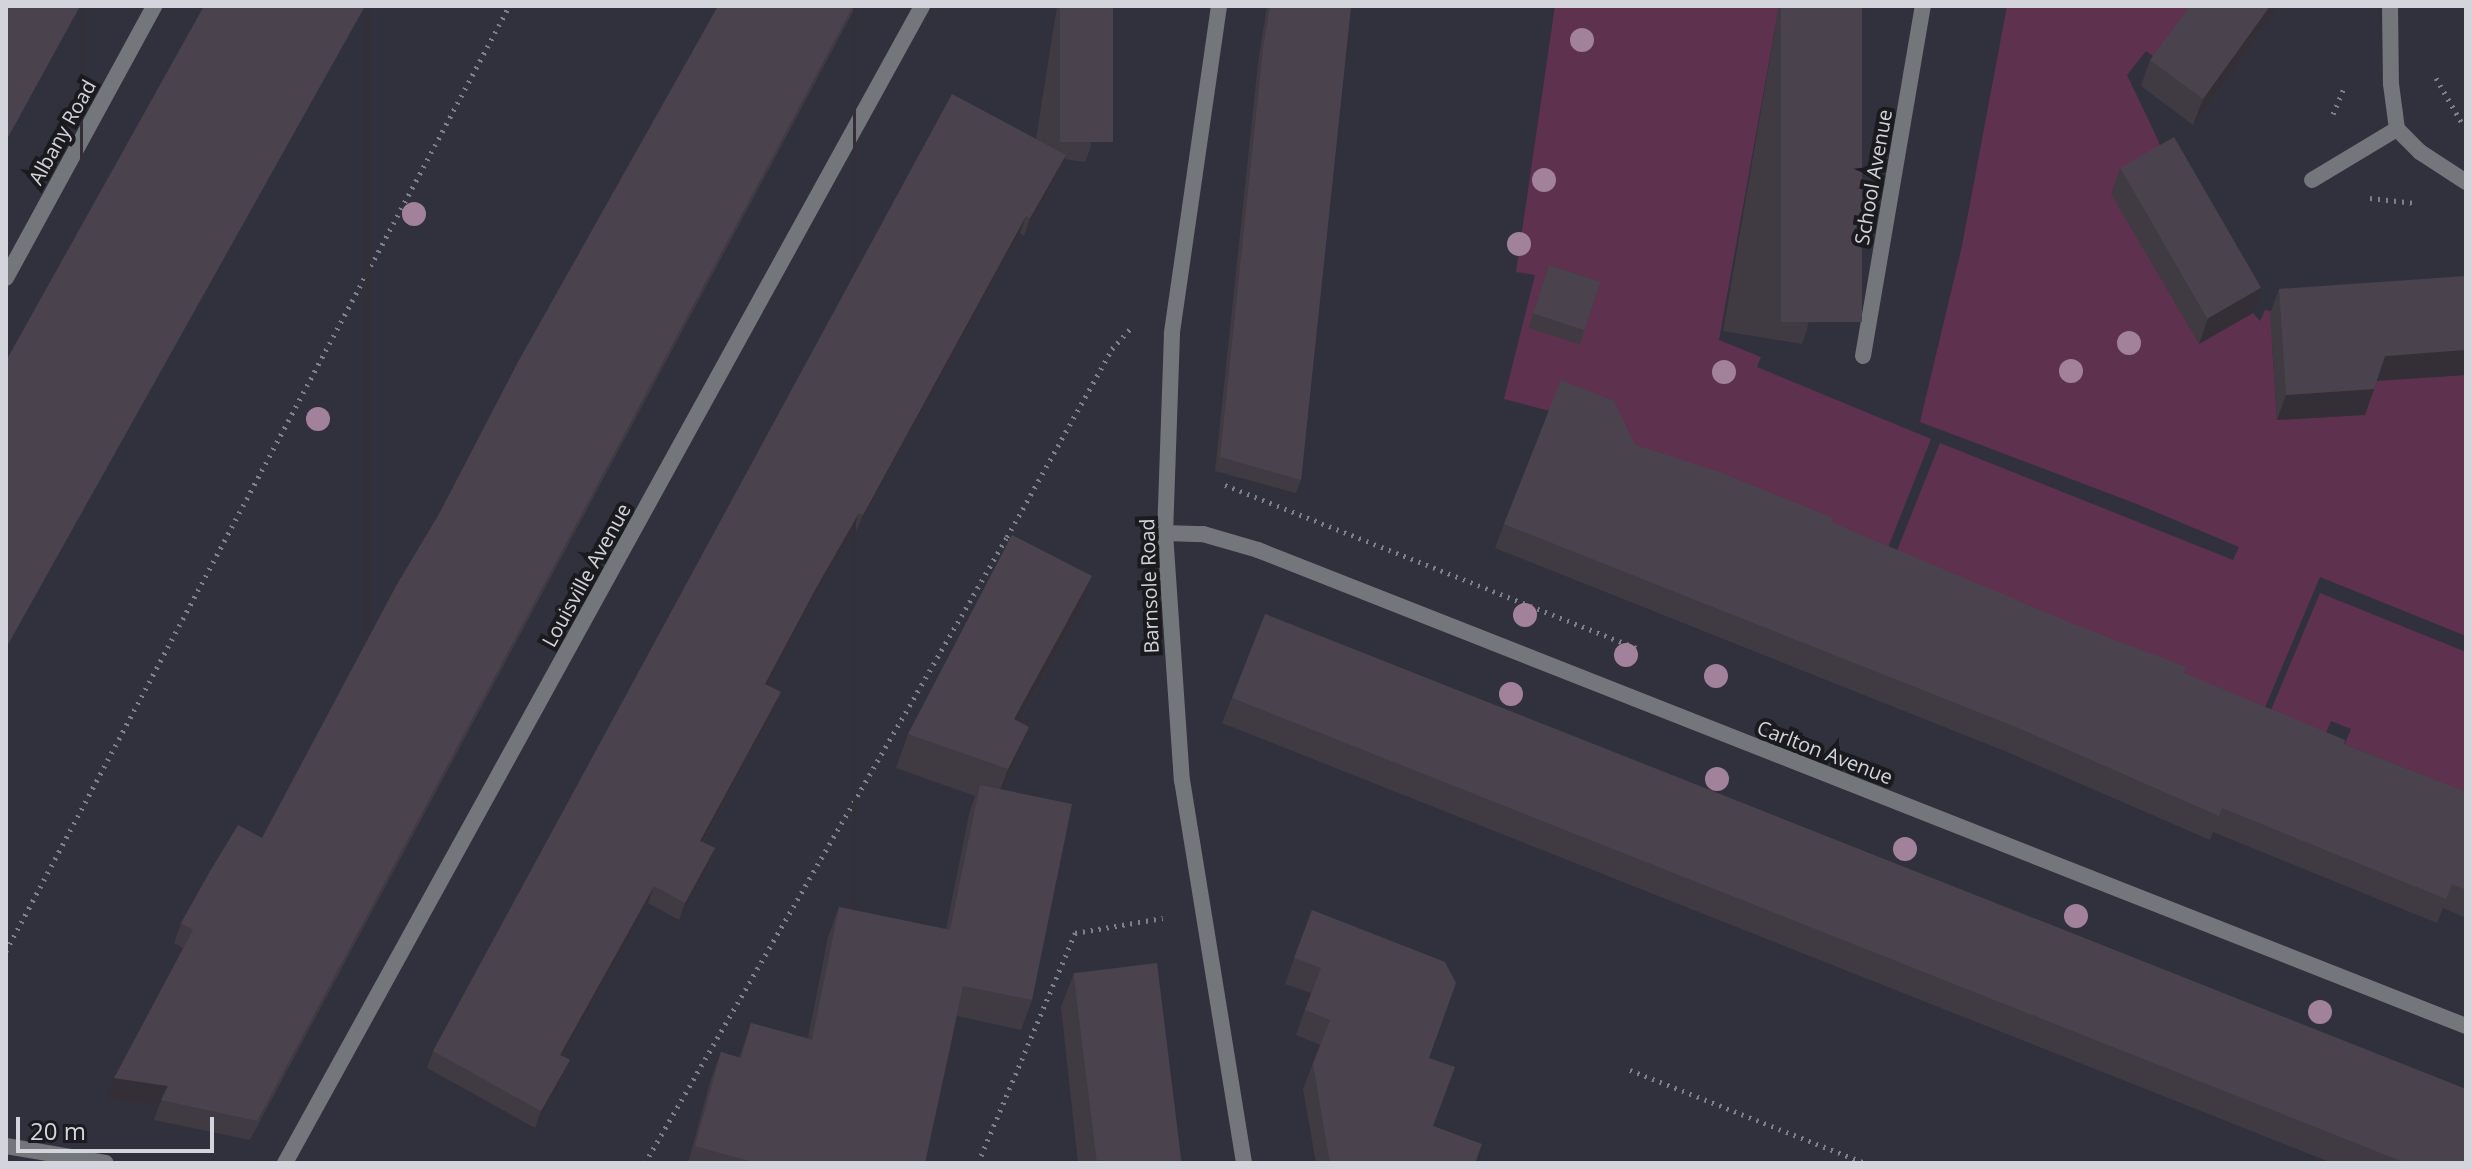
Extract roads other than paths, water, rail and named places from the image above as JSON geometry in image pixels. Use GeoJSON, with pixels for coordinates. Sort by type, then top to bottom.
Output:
{"type":"FeatureCollection","features":[{"type":"Feature","properties":{"kind":"street","name":"Albany Road"},"geometry":{"type":"LineString","coordinates":[[6,278],[154,6]]}},
{"type":"Feature","properties":{"kind":"street","name":"Louisville Avenue"},"geometry":{"type":"LineString","coordinates":[[285,1163],[922,6]]}},
{"type":"Feature","properties":{"kind":"street","name":"Barnsole Road"},"geometry":{"type":"LineString","coordinates":[[1219,6],[1172,334],[1165,533],[1182,780],[1244,1163]]}},
{"type":"Feature","properties":{"kind":"street","name":"School Avenue"},"geometry":{"type":"LineString","coordinates":[[1863,356],[1923,6]]}},
{"type":"Feature","properties":{"kind":"street"},"geometry":{"type":"LineString","coordinates":[[2390,6],[2391,84],[2397,129],[2420,152],[2466,182]]}},
{"type":"Feature","properties":{"kind":"street"},"geometry":{"type":"LineString","coordinates":[[2312,180],[2397,129]]}},
{"type":"Feature","properties":{"kind":"street","name":"Carlton Avenue"},"geometry":{"type":"LineString","coordinates":[[1165,533],[1203,534],[1258,550],[2466,1026]]}},
{"type":"Feature","properties":{"kind":"street"},"geometry":{"type":"LineString","coordinates":[[6,1146],[106,1163]]}}]}
